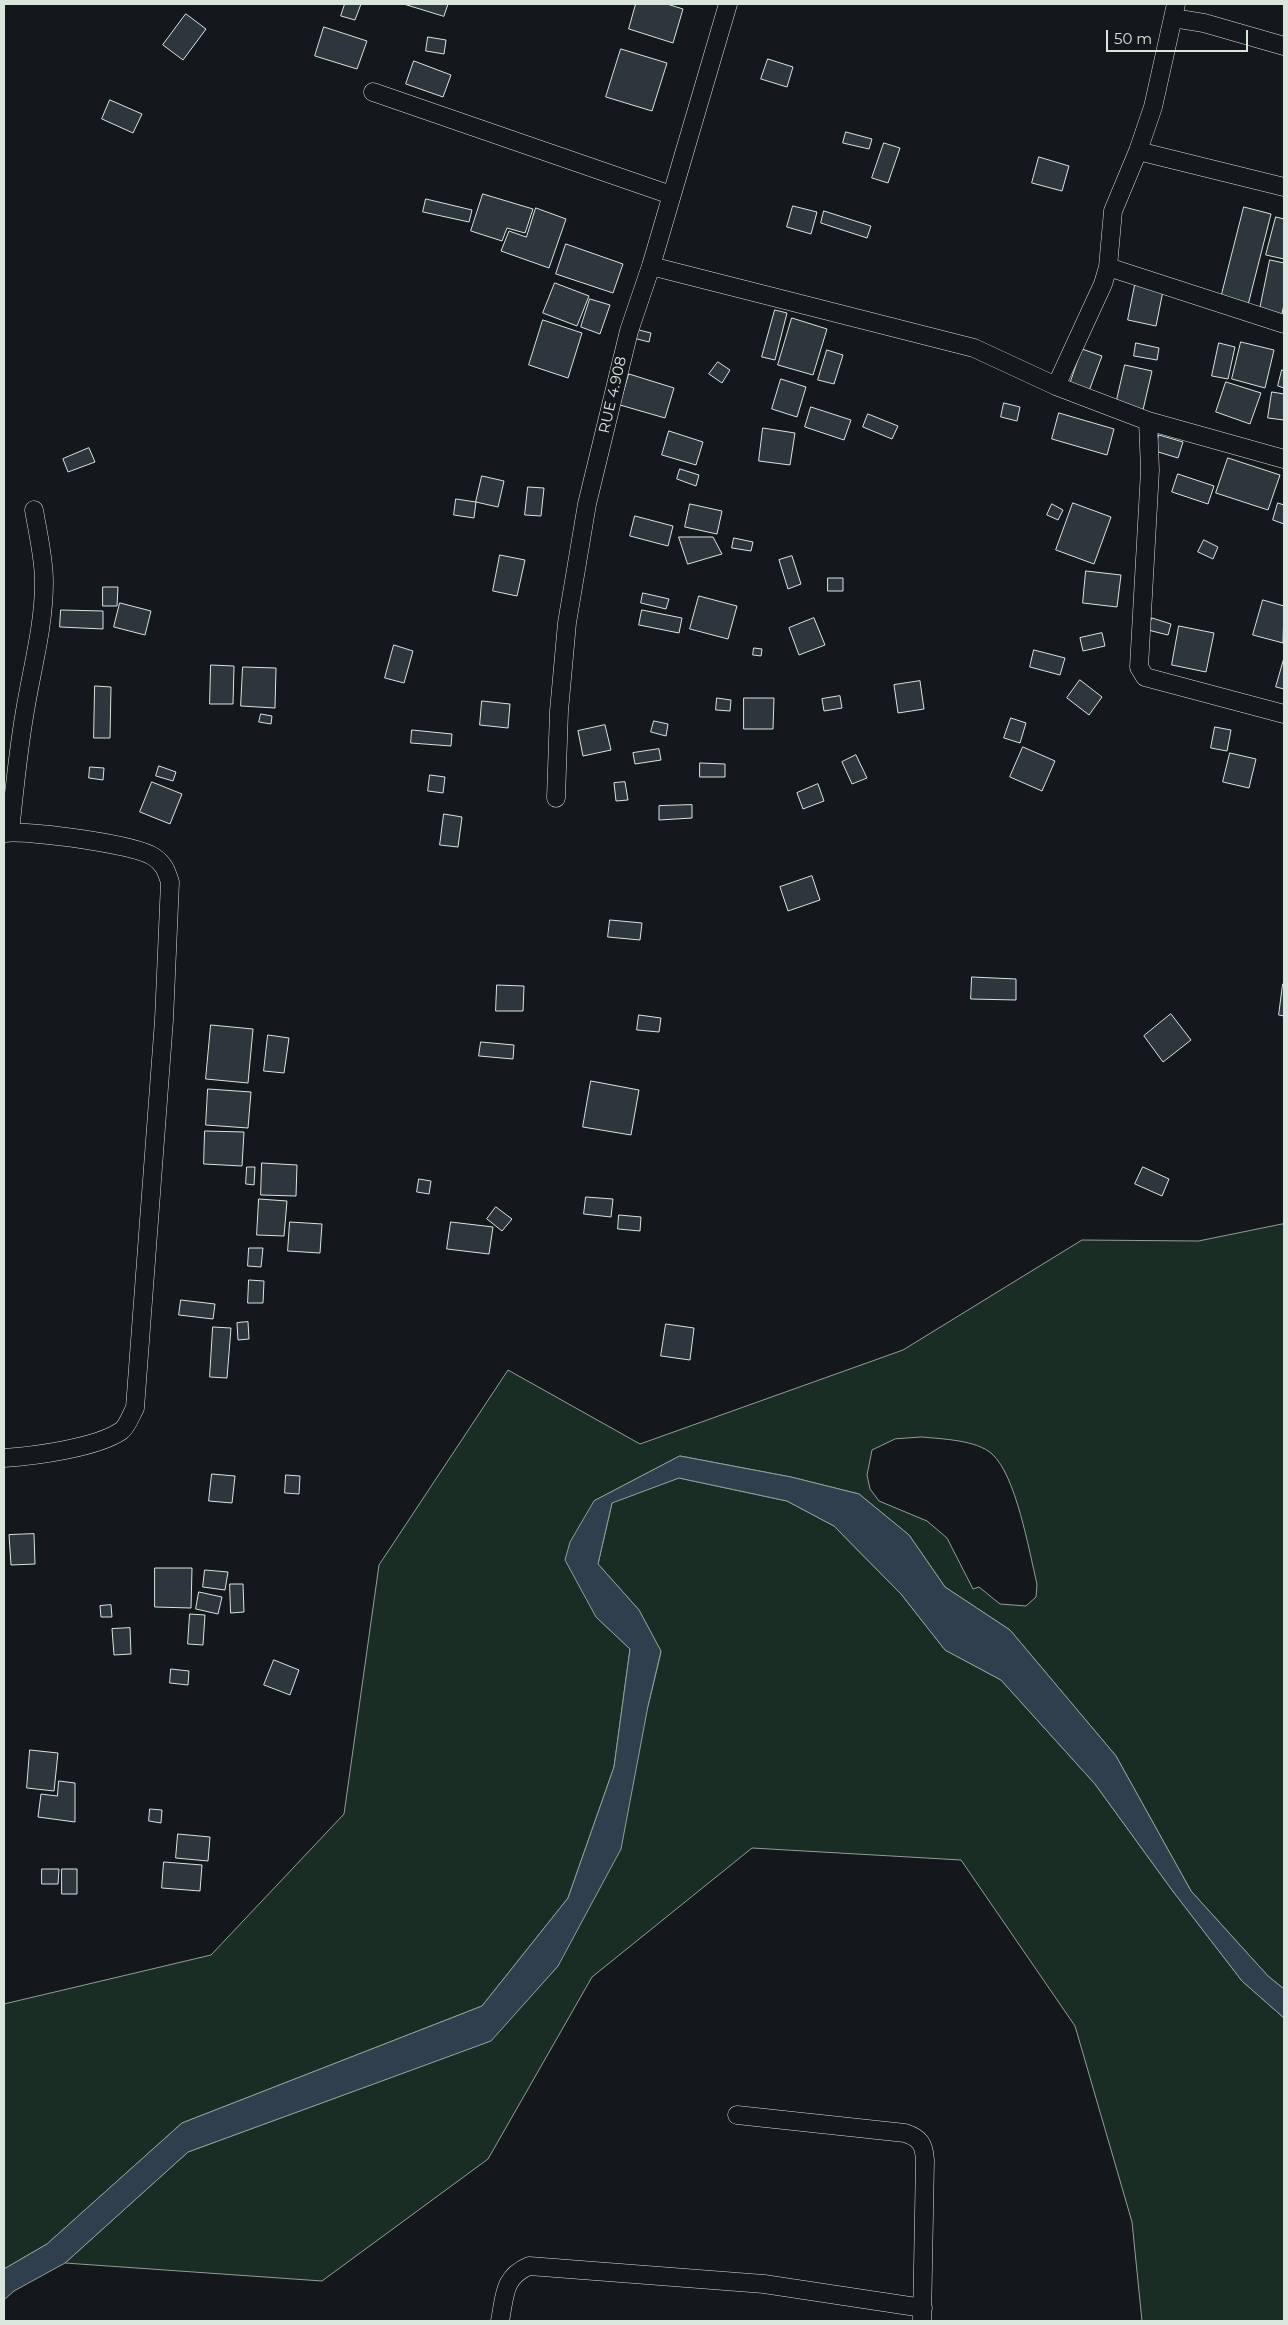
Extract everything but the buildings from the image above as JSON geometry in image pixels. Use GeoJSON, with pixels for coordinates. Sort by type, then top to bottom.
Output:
{"type":"FeatureCollection","features":[{"type":"Feature","properties":{"kind":"street","name":"RUE 4.908"},"geometry":{"type":"LineString","coordinates":[[556,798],[559,711],[567,623],[586,513],[629,332],[651,266],[728,4]]}},
{"type":"Feature","properties":{"kind":"street"},"geometry":{"type":"LineString","coordinates":[[1056,386],[1103,284],[1108,267],[1113,212],[1138,151],[1153,107],[1174,11],[1204,23],[1284,46]]}},
{"type":"Feature","properties":{"kind":"street"},"geometry":{"type":"LineString","coordinates":[[372,92],[671,195]]}},
{"type":"Feature","properties":{"kind":"street"},"geometry":{"type":"LineString","coordinates":[[1138,151],[1284,187]]}},
{"type":"Feature","properties":{"kind":"street"},"geometry":{"type":"LineString","coordinates":[[651,266],[974,348],[1056,386],[1148,421],[1284,459]]}},
{"type":"Feature","properties":{"kind":"street"},"geometry":{"type":"LineString","coordinates":[[1108,267],[1284,324]]}},
{"type":"Feature","properties":{"kind":"street"},"geometry":{"type":"LineString","coordinates":[[1148,421],[1150,470],[1139,667],[1145,676],[1284,714]]}},
{"type":"Feature","properties":{"kind":"street"},"geometry":{"type":"LineString","coordinates":[[4,1458],[39,1456],[106,1439],[123,1430],[135,1408],[164,1020],[170,882],[165,866],[152,855],[122,846],[70,837],[7,833],[25,709],[38,649],[44,583],[43,561],[34,510]]}},
{"type":"Feature","properties":{"kind":"street"},"geometry":{"type":"LineString","coordinates":[[500,2321],[508,2281],[516,2271],[529,2266],[764,2284],[922,2315],[925,2160],[924,2146],[917,2137],[905,2133],[737,2115]]}},
{"type":"Feature","properties":{"kind":"green space"},"geometry":{"type":"Polygon","coordinates":[[[1284,1224],[1284,1989],[1268,1976],[1191,1891],[1116,1756],[1010,1630],[945,1587],[909,1535],[859,1494],[791,1477],[680,1456],[594,1501],[596,1617],[630,1649],[614,1767],[568,1898],[482,2006],[182,2123],[47,2244],[4,2269],[4,2004],[211,1955],[344,1814],[379,1565],[508,1370],[640,1444],[903,1350],[1082,1240],[1198,1241],[1284,1224]],[[922,1437],[895,1439],[872,1450],[867,1475],[870,1489],[879,1501],[927,1521],[947,1538],[973,1589],[979,1587],[1000,1604],[1026,1606],[1036,1597],[1037,1584],[1021,1514],[1008,1479],[1000,1464],[986,1449],[978,1446],[959,1441],[922,1437]]]}},
{"type":"Feature","properties":{"kind":"green space"},"geometry":{"type":"Polygon","coordinates":[[[679,1478],[787,1501],[834,1526],[901,1594],[945,1650],[1001,1680],[1095,1784],[1172,1890],[1242,1981],[1284,2018],[1284,2321],[1142,2321],[1132,2222],[1075,2026],[961,1860],[752,1848],[592,1977],[488,2159],[322,2281],[65,2263],[188,2152],[490,2041],[558,1966],[648,1706],[661,1652],[639,1610],[598,1564],[612,1503],[679,1478]]]}},
{"type":"Feature","properties":{"kind":"water"},"geometry":{"type":"Polygon","coordinates":[[[680,1456],[791,1477],[859,1494],[909,1535],[945,1587],[1010,1630],[1116,1756],[1191,1891],[1268,1976],[1284,1989],[1284,2018],[1242,1981],[1172,1890],[1095,1784],[1001,1680],[945,1650],[901,1594],[834,1526],[787,1501],[679,1478],[612,1503],[598,1564],[639,1610],[661,1651],[648,1706],[621,1849],[558,1966],[491,2041],[188,2152],[65,2263],[14,2291],[4,2300],[4,2269],[47,2244],[182,2123],[482,2006],[568,1898],[614,1767],[630,1649],[596,1617],[565,1560],[570,1542],[594,1501],[680,1456]]]}}]}
